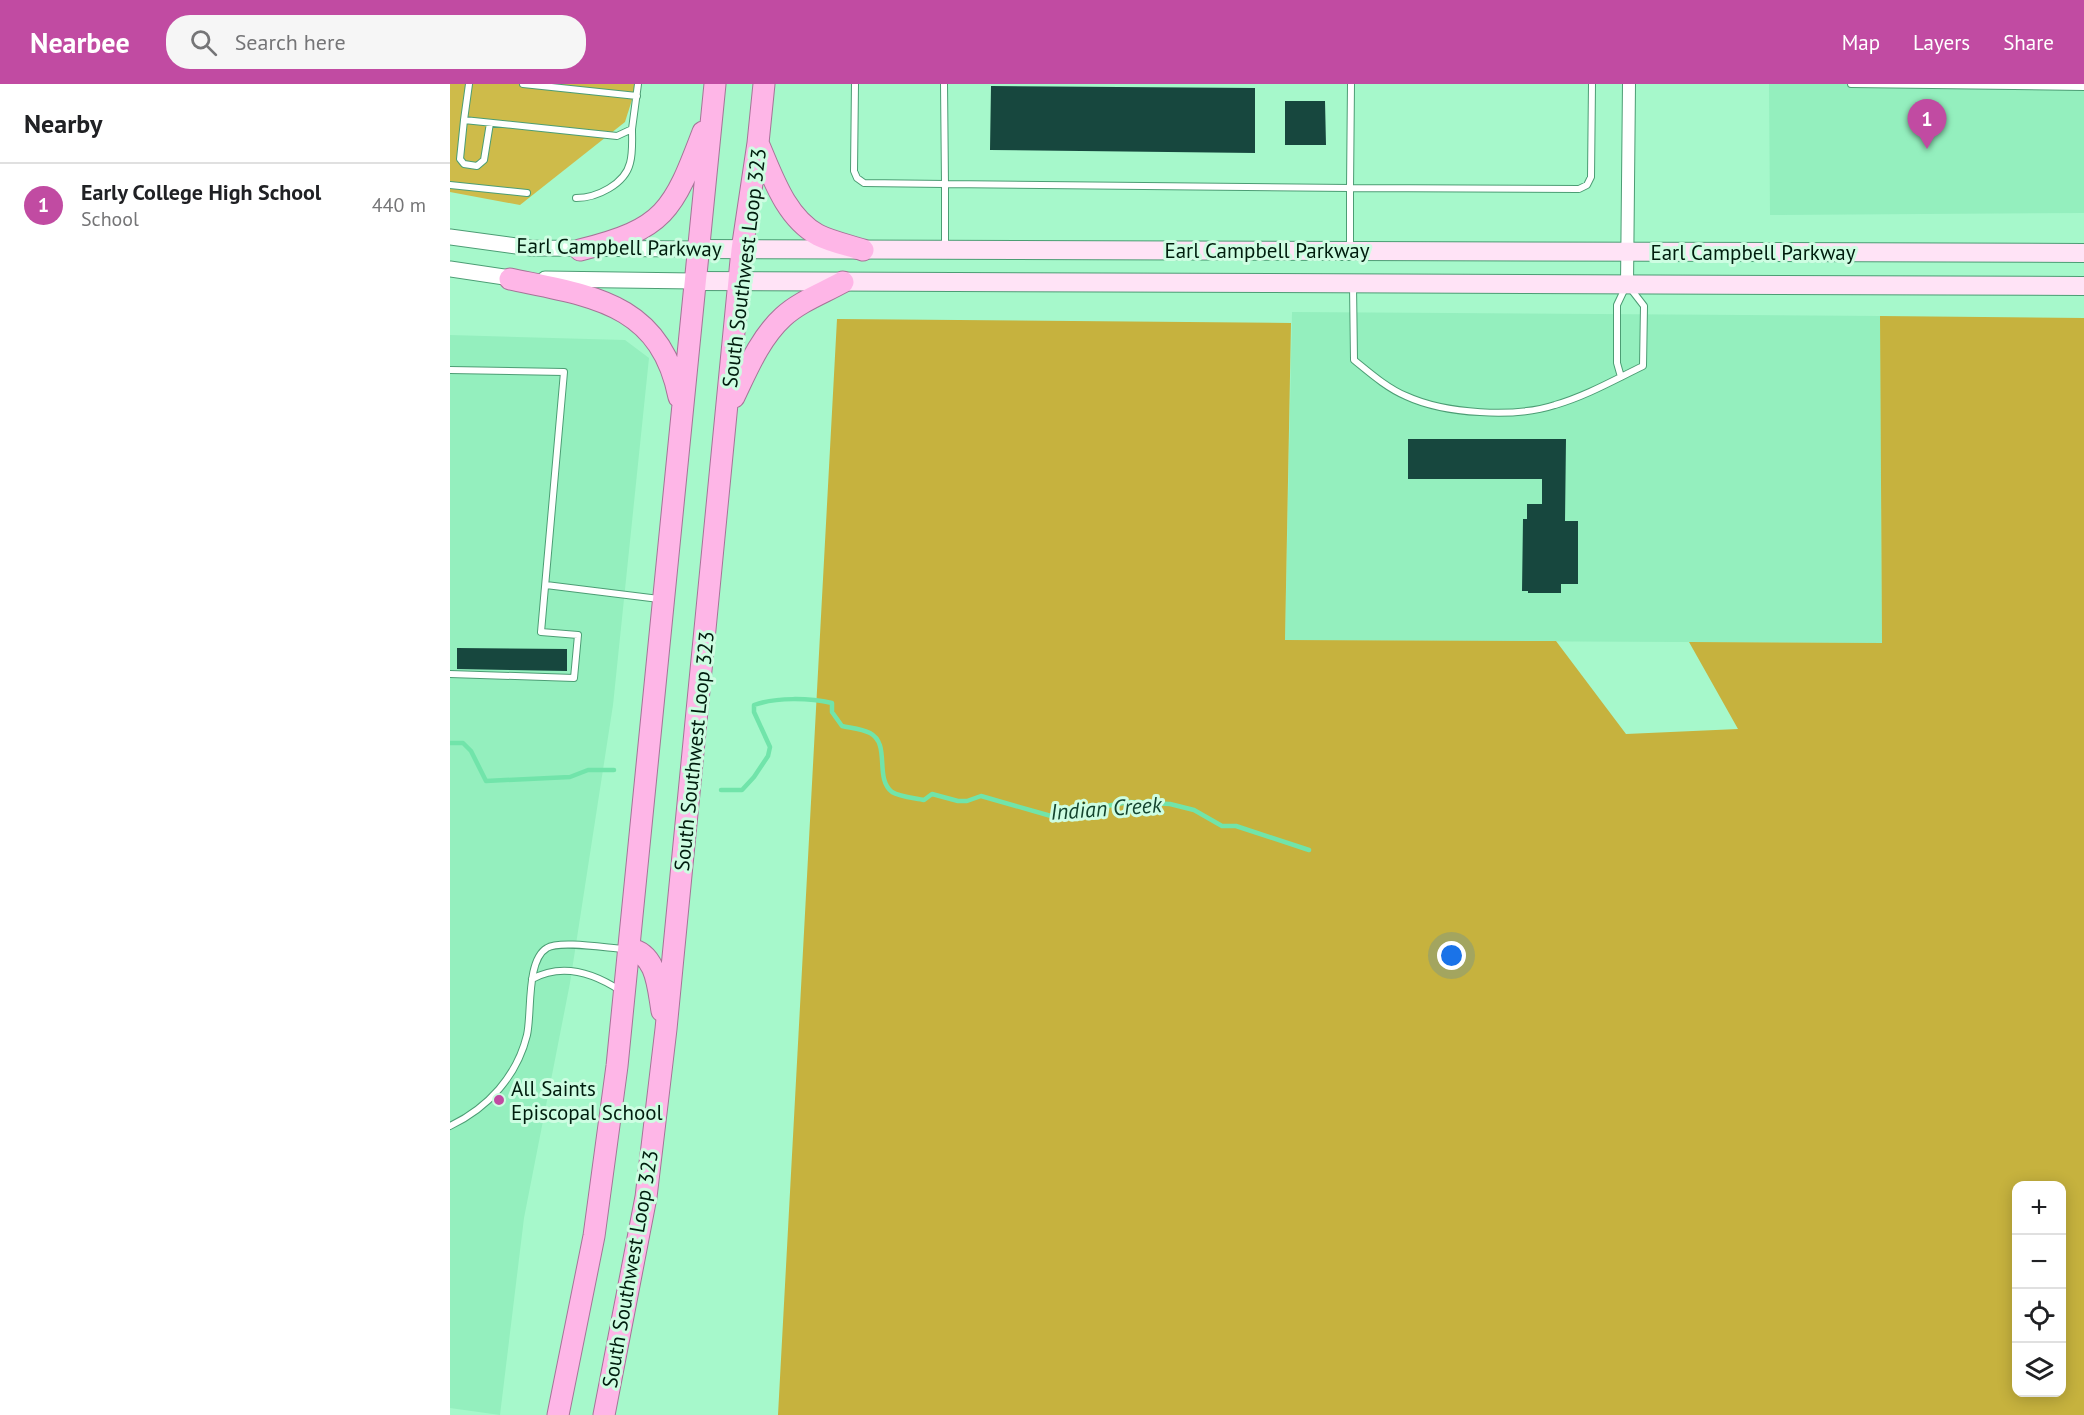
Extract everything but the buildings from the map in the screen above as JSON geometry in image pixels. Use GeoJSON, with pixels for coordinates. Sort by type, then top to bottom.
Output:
{"type":"FeatureCollection","features":[{"type":"Feature","properties":{"kind":"highway","name":"South Southwest Loop 323"},"geometry":{"type":"LineString","coordinates":[[604,1415],[646,1197],[666,1029],[742,250],[759,143],[764,84]]}},
{"type":"Feature","properties":{"kind":"highway","name":"South Southwest Loop 323"},"geometry":{"type":"LineString","coordinates":[[558,1415],[599,1205],[625,993],[683,416],[694,281],[715,94]]}},
{"type":"Feature","properties":{"kind":"highway"},"geometry":{"type":"LineString","coordinates":[[580,250],[631,235],[653,222],[665,209],[684,183],[715,94]]}},
{"type":"Feature","properties":{"kind":"highway"},"geometry":{"type":"LineString","coordinates":[[759,143],[782,195],[796,216],[818,234],[862,250]]}},
{"type":"Feature","properties":{"kind":"highway"},"geometry":{"type":"LineString","coordinates":[[510,279],[599,298],[620,307],[638,319],[668,359],[683,416]]}},
{"type":"Feature","properties":{"kind":"highway"},"geometry":{"type":"LineString","coordinates":[[728,408],[766,337],[782,318],[796,307],[843,282]]}},
{"type":"Feature","properties":{"kind":"highway"},"geometry":{"type":"LineString","coordinates":[[629,949],[642,953],[650,962],[666,1029]]}},
{"type":"Feature","properties":{"kind":"main road","name":"Earl Campbell Parkway"},"geometry":{"type":"LineString","coordinates":[[698,249],[2084,253]]}},
{"type":"Feature","properties":{"kind":"main road","name":"Earl Campbell Parkway"},"geometry":{"type":"LineString","coordinates":[[694,281],[2084,286]]}},
{"type":"Feature","properties":{"kind":"street"},"geometry":{"type":"LineString","coordinates":[[1627,284],[1629,84]]}},
{"type":"Feature","properties":{"kind":"street","name":"Earl Campbell Parkway"},"geometry":{"type":"LineString","coordinates":[[450,237],[505,245],[580,250],[698,249]]}},
{"type":"Feature","properties":{"kind":"street","name":"Earl Campbell Parkway"},"geometry":{"type":"LineString","coordinates":[[450,269],[510,279],[694,281]]}},
{"type":"Feature","properties":{"kind":"lane"},"geometry":{"type":"LineString","coordinates":[[469,84],[460,159],[464,164],[477,166],[484,159],[490,123]]}},
{"type":"Feature","properties":{"kind":"lane"},"geometry":{"type":"LineString","coordinates":[[524,84],[637,96]]}},
{"type":"Feature","properties":{"kind":"lane"},"geometry":{"type":"LineString","coordinates":[[576,198],[590,198],[608,189],[627,172],[631,161],[632,129],[639,84]]}},
{"type":"Feature","properties":{"kind":"lane"},"geometry":{"type":"LineString","coordinates":[[855,84],[854,171],[857,178],[864,183],[1579,189],[1587,185],[1591,177],[1592,84]]}},
{"type":"Feature","properties":{"kind":"lane"},"geometry":{"type":"LineString","coordinates":[[944,84],[945,249]]}},
{"type":"Feature","properties":{"kind":"lane"},"geometry":{"type":"LineString","coordinates":[[1350,250],[1351,84]]}},
{"type":"Feature","properties":{"kind":"lane"},"geometry":{"type":"LineString","coordinates":[[1851,84],[2084,87]]}},
{"type":"Feature","properties":{"kind":"lane"},"geometry":{"type":"LineString","coordinates":[[464,120],[617,136],[632,129]]}},
{"type":"Feature","properties":{"kind":"lane"},"geometry":{"type":"LineString","coordinates":[[450,185],[527,193]]}},
{"type":"Feature","properties":{"kind":"lane"},"geometry":{"type":"LineString","coordinates":[[1353,284],[1354,360],[1390,388],[1408,397],[1447,408],[1469,411],[1520,411],[1553,406],[1621,377],[1643,366],[1644,306],[1627,284],[1617,305],[1617,363],[1621,377]]}},
{"type":"Feature","properties":{"kind":"lane"},"geometry":{"type":"LineString","coordinates":[[450,370],[564,372],[541,632],[578,635],[574,678],[450,674]]}},
{"type":"Feature","properties":{"kind":"lane"},"geometry":{"type":"LineString","coordinates":[[546,585],[664,599]]}},
{"type":"Feature","properties":{"kind":"lane"},"geometry":{"type":"LineString","coordinates":[[450,1126],[465,1118],[491,1098],[512,1071],[528,1033],[532,979],[537,958],[542,952],[553,945],[629,949]]}},
{"type":"Feature","properties":{"kind":"lane"},"geometry":{"type":"LineString","coordinates":[[532,979],[555,970],[581,972],[603,980],[625,993]]}},
{"type":"Feature","properties":{"kind":"shaded area"},"geometry":{"type":"Polygon","coordinates":[[[450,84],[637,84],[625,122],[520,205],[450,192],[450,84]]]}},
{"type":"Feature","properties":{"kind":"shaded area"},"geometry":{"type":"Polygon","coordinates":[[[1769,84],[2084,84],[2084,213],[1770,215],[1769,84]]]}},
{"type":"Feature","properties":{"kind":"shaded area"},"geometry":{"type":"Polygon","coordinates":[[[1292,312],[1880,316],[1882,643],[1285,640],[1292,312]]]}},
{"type":"Feature","properties":{"kind":"shaded area"},"geometry":{"type":"Polygon","coordinates":[[[1880,316],[2084,318],[2084,1415],[778,1415],[837,319],[1291,323],[1285,640],[1556,641],[1626,734],[1738,729],[1689,642],[1882,643],[1880,316]]]}},
{"type":"Feature","properties":{"kind":"shaded area"},"geometry":{"type":"Polygon","coordinates":[[[450,335],[625,340],[649,358],[613,705],[570,983],[524,1218],[500,1415],[450,1408],[450,335]]]}},
{"type":"Feature","properties":{"kind":"waterway","name":"Indian Creek"},"geometry":{"type":"LineString","coordinates":[[721,790],[742,790],[768,756],[770,747],[754,712],[754,705],[793,699],[814,700],[832,703],[832,712],[842,726],[870,733],[876,738],[880,745],[887,786],[899,795],[924,800],[932,794],[958,801],[967,801],[981,796],[1051,816],[1129,802],[1170,804],[1194,810],[1222,826],[1236,826],[1309,850]]}},
{"type":"Feature","properties":{"kind":"waterway","name":"Indian Creek"},"geometry":{"type":"LineString","coordinates":[[450,743],[463,743],[471,751],[486,781],[570,777],[588,770],[614,770]]}},
{"type":"Feature","properties":{"kind":"place","name":"Early College High School"},"geometry":{"type":"Point","coordinates":[1927,149]}},
{"type":"Feature","properties":{"kind":"place","name":"All Saints Episcopal School"},"geometry":{"type":"Point","coordinates":[499,1100]}}]}
